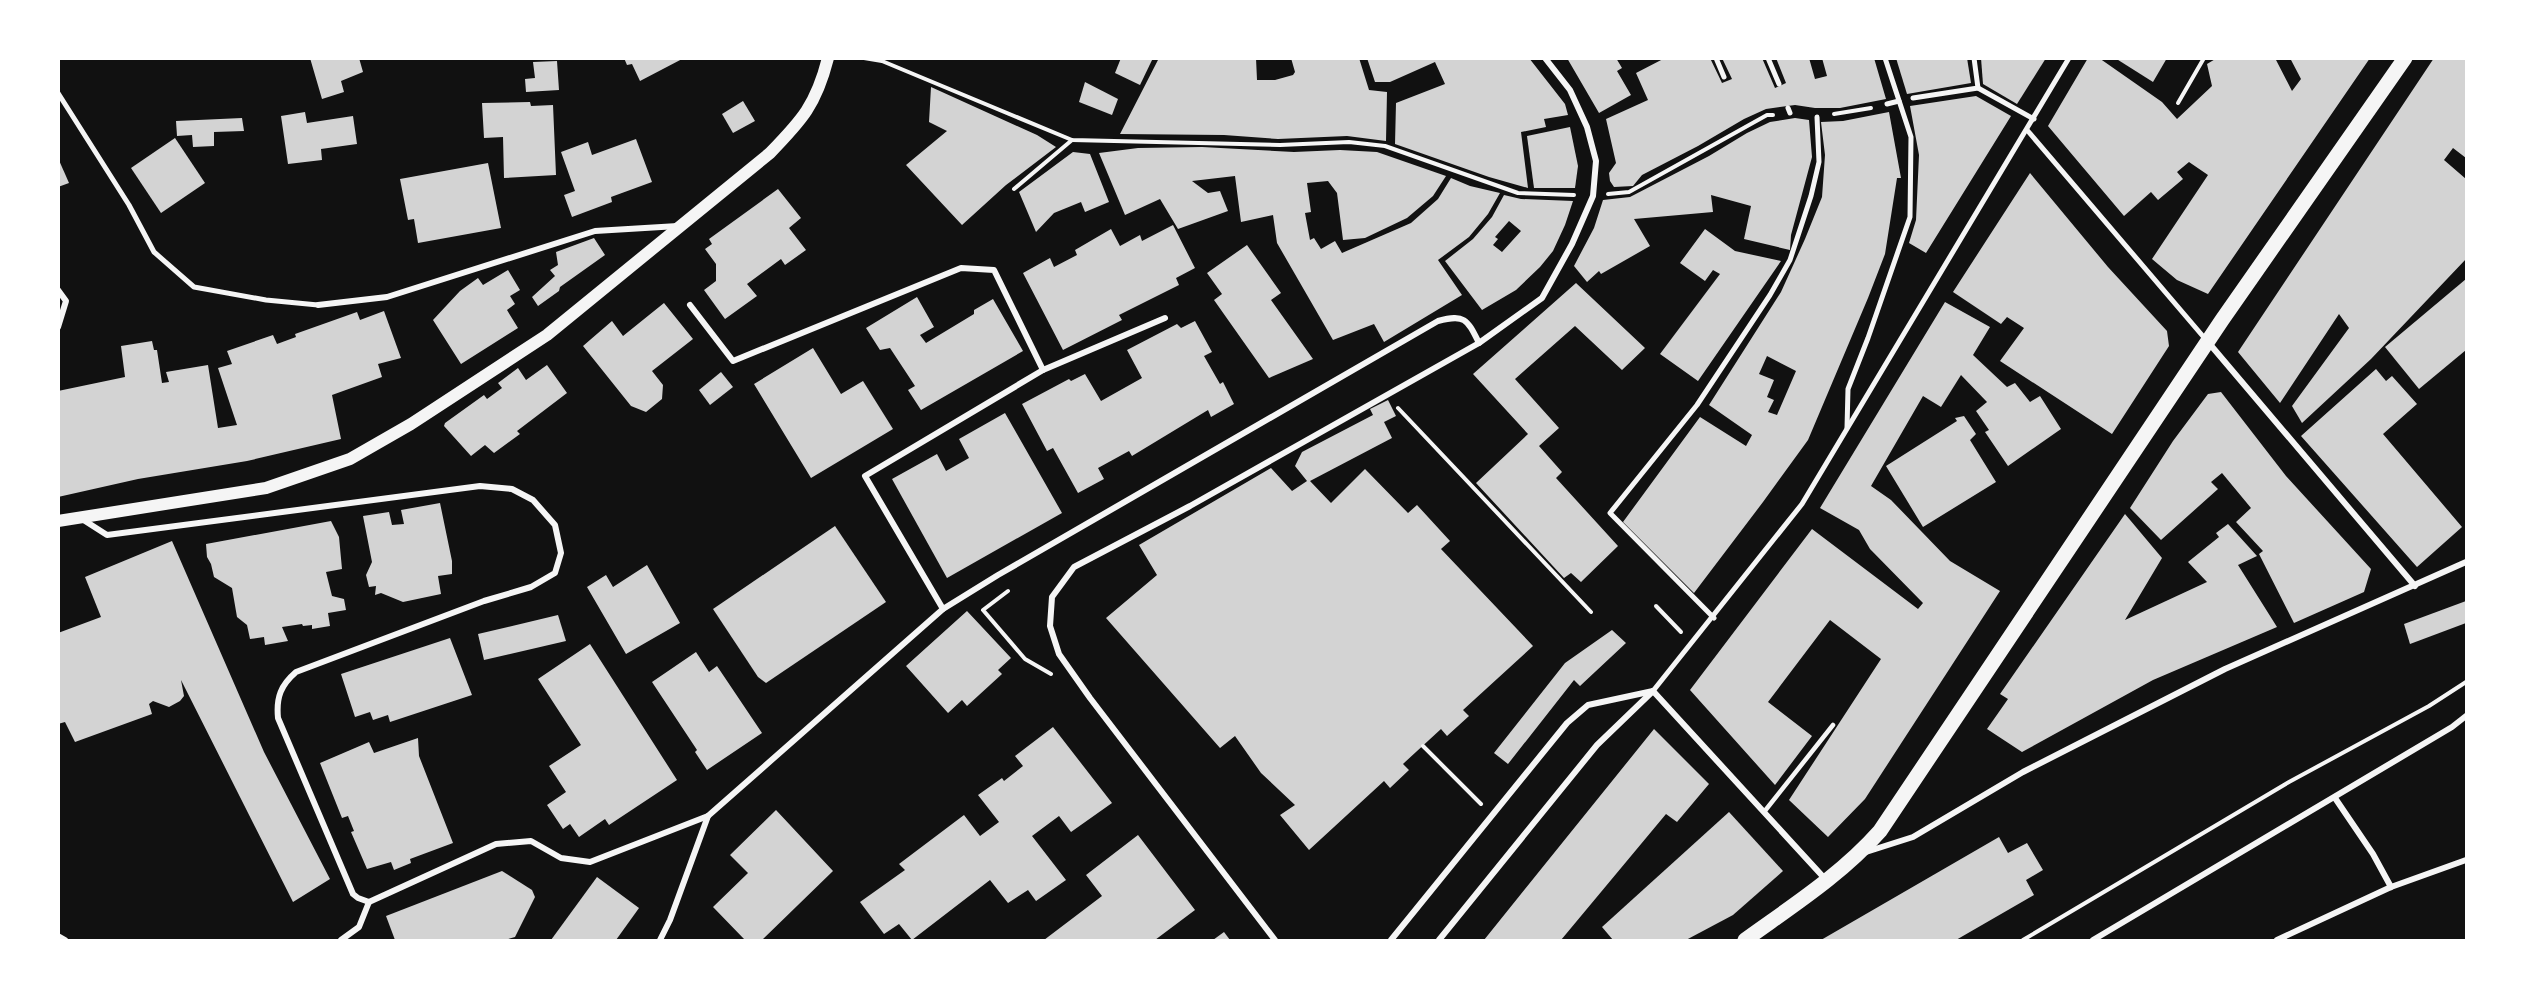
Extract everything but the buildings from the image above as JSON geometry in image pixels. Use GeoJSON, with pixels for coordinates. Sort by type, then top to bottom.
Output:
{"type":"FeatureCollection","features":[{"type":"Feature","properties":{"kind":"main road"},"geometry":{"type":"LineString","coordinates":[[58,521],[266,488],[350,459],[411,424],[547,335],[764,158],[802,120],[821,87],[828,58]]}},
{"type":"Feature","properties":{"kind":"main road"},"geometry":{"type":"LineString","coordinates":[[1745,940],[1827,881],[1860,854],[1880,831],[2208,342],[2405,58]]}},
{"type":"Feature","properties":{"kind":"street"},"geometry":{"type":"LineString","coordinates":[[1275,940],[1059,654],[1050,626],[1052,597],[1074,567],[1190,506],[1479,343],[1542,298],[1572,244],[1593,196],[1596,161],[1587,127],[1570,90],[1545,58]]}},
{"type":"Feature","properties":{"kind":"street"},"geometry":{"type":"LineString","coordinates":[[1716,58],[1724,77]]}},
{"type":"Feature","properties":{"kind":"street"},"geometry":{"type":"LineString","coordinates":[[1768,58],[1779,84]]}},
{"type":"Feature","properties":{"kind":"street"},"geometry":{"type":"LineString","coordinates":[[1847,430],[1848,390],[1910,218],[1911,137],[1885,58]]}},
{"type":"Feature","properties":{"kind":"street"},"geometry":{"type":"LineString","coordinates":[[1974,58],[1978,88]]}},
{"type":"Feature","properties":{"kind":"street"},"geometry":{"type":"LineString","coordinates":[[1439,940],[1597,745],[1653,691],[1714,618],[1802,504],[2069,58]]}},
{"type":"Feature","properties":{"kind":"street"},"geometry":{"type":"LineString","coordinates":[[1913,98],[1978,88],[2034,119]]}},
{"type":"Feature","properties":{"kind":"street"},"geometry":{"type":"LineString","coordinates":[[58,93],[129,205],[154,252],[194,287],[266,300],[318,305],[387,297],[595,231],[681,226]]}},
{"type":"Feature","properties":{"kind":"street"},"geometry":{"type":"LineString","coordinates":[[1887,104],[1899,100]]}},
{"type":"Feature","properties":{"kind":"street"},"geometry":{"type":"LineString","coordinates":[[1714,618],[1610,513],[1697,405],[1770,295],[1790,260],[1811,196],[1819,162],[1817,117]]}},
{"type":"Feature","properties":{"kind":"street"},"geometry":{"type":"LineString","coordinates":[[2027,130],[2415,586]]}},
{"type":"Feature","properties":{"kind":"street"},"geometry":{"type":"LineString","coordinates":[[690,304],[733,361],[962,268],[994,270],[1043,369]]}},
{"type":"Feature","properties":{"kind":"street"},"geometry":{"type":"LineString","coordinates":[[58,290],[66,301],[58,327]]}},
{"type":"Feature","properties":{"kind":"street"},"geometry":{"type":"LineString","coordinates":[[341,940],[359,927],[369,902],[496,844],[531,841],[561,858],[590,862],[708,816],[943,609],[998,575],[1438,321],[1456,316],[1468,322],[1479,343]]}},
{"type":"Feature","properties":{"kind":"street"},"geometry":{"type":"LineString","coordinates":[[943,609],[865,476],[1043,369],[1165,318]]}},
{"type":"Feature","properties":{"kind":"street"},"geometry":{"type":"LineString","coordinates":[[79,518],[107,535],[480,486],[512,489],[533,500],[555,525],[561,554],[555,573],[531,587],[484,601],[296,672],[279,692],[276,705],[278,718],[353,894],[369,902]]}},
{"type":"Feature","properties":{"kind":"street"},"geometry":{"type":"LineString","coordinates":[[1860,854],[1912,837],[2023,772],[2225,669],[2466,562]]}},
{"type":"Feature","properties":{"kind":"street"},"geometry":{"type":"LineString","coordinates":[[1653,691],[1827,881]]}},
{"type":"Feature","properties":{"kind":"street"},"geometry":{"type":"LineString","coordinates":[[1391,940],[1567,723],[1588,705],[1653,691]]}},
{"type":"Feature","properties":{"kind":"street"},"geometry":{"type":"LineString","coordinates":[[2093,940],[2335,798],[2452,727],[2466,716]]}},
{"type":"Feature","properties":{"kind":"street"},"geometry":{"type":"LineString","coordinates":[[2335,798],[2373,854],[2391,887]]}},
{"type":"Feature","properties":{"kind":"street"},"geometry":{"type":"LineString","coordinates":[[660,940],[670,920],[708,816]]}},
{"type":"Feature","properties":{"kind":"street"},"geometry":{"type":"LineString","coordinates":[[2277,940],[2391,887],[2466,860]]}},
{"type":"Feature","properties":{"kind":"street"},"geometry":{"type":"LineString","coordinates":[[58,936],[65,940]]}},
{"type":"Feature","properties":{"kind":"lane"},"geometry":{"type":"LineString","coordinates":[[1764,812],[1833,725]]}},
{"type":"Feature","properties":{"kind":"path"},"geometry":{"type":"LineString","coordinates":[[864,58],[882,61],[1072,140],[1280,145],[1358,143],[1385,146],[1518,193],[1593,196],[1629,192],[1767,115],[1789,110]]}},
{"type":"Feature","properties":{"kind":"path"},"geometry":{"type":"LineString","coordinates":[[2178,103],[2204,58]]}},
{"type":"Feature","properties":{"kind":"path"},"geometry":{"type":"LineString","coordinates":[[1817,117],[1887,104]]}},
{"type":"Feature","properties":{"kind":"path"},"geometry":{"type":"LineString","coordinates":[[1014,189],[1072,140]]}},
{"type":"Feature","properties":{"kind":"path"},"geometry":{"type":"LineString","coordinates":[[1402,386],[1406,391],[1391,401],[1592,612]]}},
{"type":"Feature","properties":{"kind":"path"},"geometry":{"type":"LineString","coordinates":[[998,575],[1008,592],[983,610],[1025,658],[1053,675]]}},
{"type":"Feature","properties":{"kind":"path"},"geometry":{"type":"LineString","coordinates":[[1656,606],[1693,643]]}},
{"type":"Feature","properties":{"kind":"path"},"geometry":{"type":"LineString","coordinates":[[2023,940],[2289,782],[2429,706],[2466,682]]}},
{"type":"Feature","properties":{"kind":"path"},"geometry":{"type":"LineString","coordinates":[[1423,746],[1460,785],[1493,815]]}}]}
